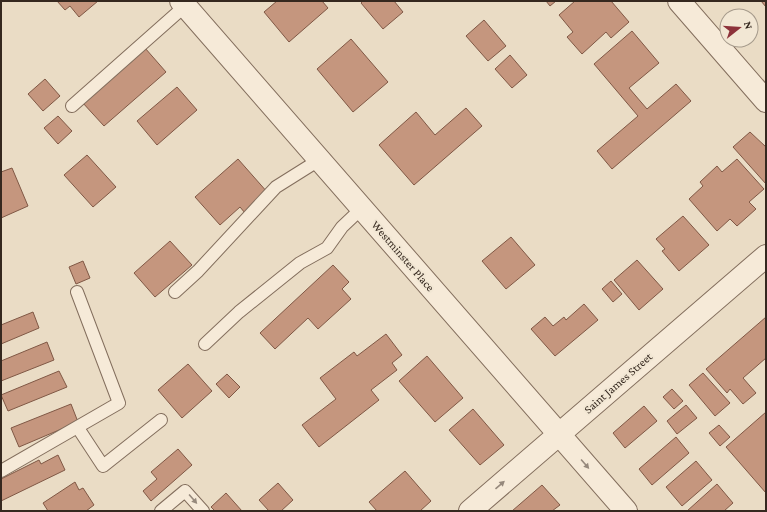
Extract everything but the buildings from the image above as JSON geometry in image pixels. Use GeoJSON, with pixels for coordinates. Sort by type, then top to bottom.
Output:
{"type":"FeatureCollection","features":[{"type":"Feature","properties":{"kind":"street"},"geometry":{"type":"LineString","coordinates":[[679,1],[766,101]]}},
{"type":"Feature","properties":{"kind":"street","name":"Westminster Place"},"geometry":{"type":"LineString","coordinates":[[183,4],[626,511]]}},
{"type":"Feature","properties":{"kind":"street","name":"Saint James Street"},"geometry":{"type":"LineString","coordinates":[[470,511],[766,256]]}},
{"type":"Feature","properties":{"kind":"lane"},"geometry":{"type":"LineString","coordinates":[[72,106],[183,4]]}},
{"type":"Feature","properties":{"kind":"lane"},"geometry":{"type":"LineString","coordinates":[[175,292],[198,271],[276,187],[319,160]]}},
{"type":"Feature","properties":{"kind":"lane"},"geometry":{"type":"LineString","coordinates":[[205,344],[239,312],[300,263],[327,248],[342,227],[361,209]]}},
{"type":"Feature","properties":{"kind":"lane"},"geometry":{"type":"LineString","coordinates":[[1,471],[120,403],[77,292]]}},
{"type":"Feature","properties":{"kind":"lane"},"geometry":{"type":"LineString","coordinates":[[78,428],[103,466],[161,420]]}},
{"type":"Feature","properties":{"kind":"lane"},"geometry":{"type":"LineString","coordinates":[[161,511],[186,491],[203,511]]}}]}
